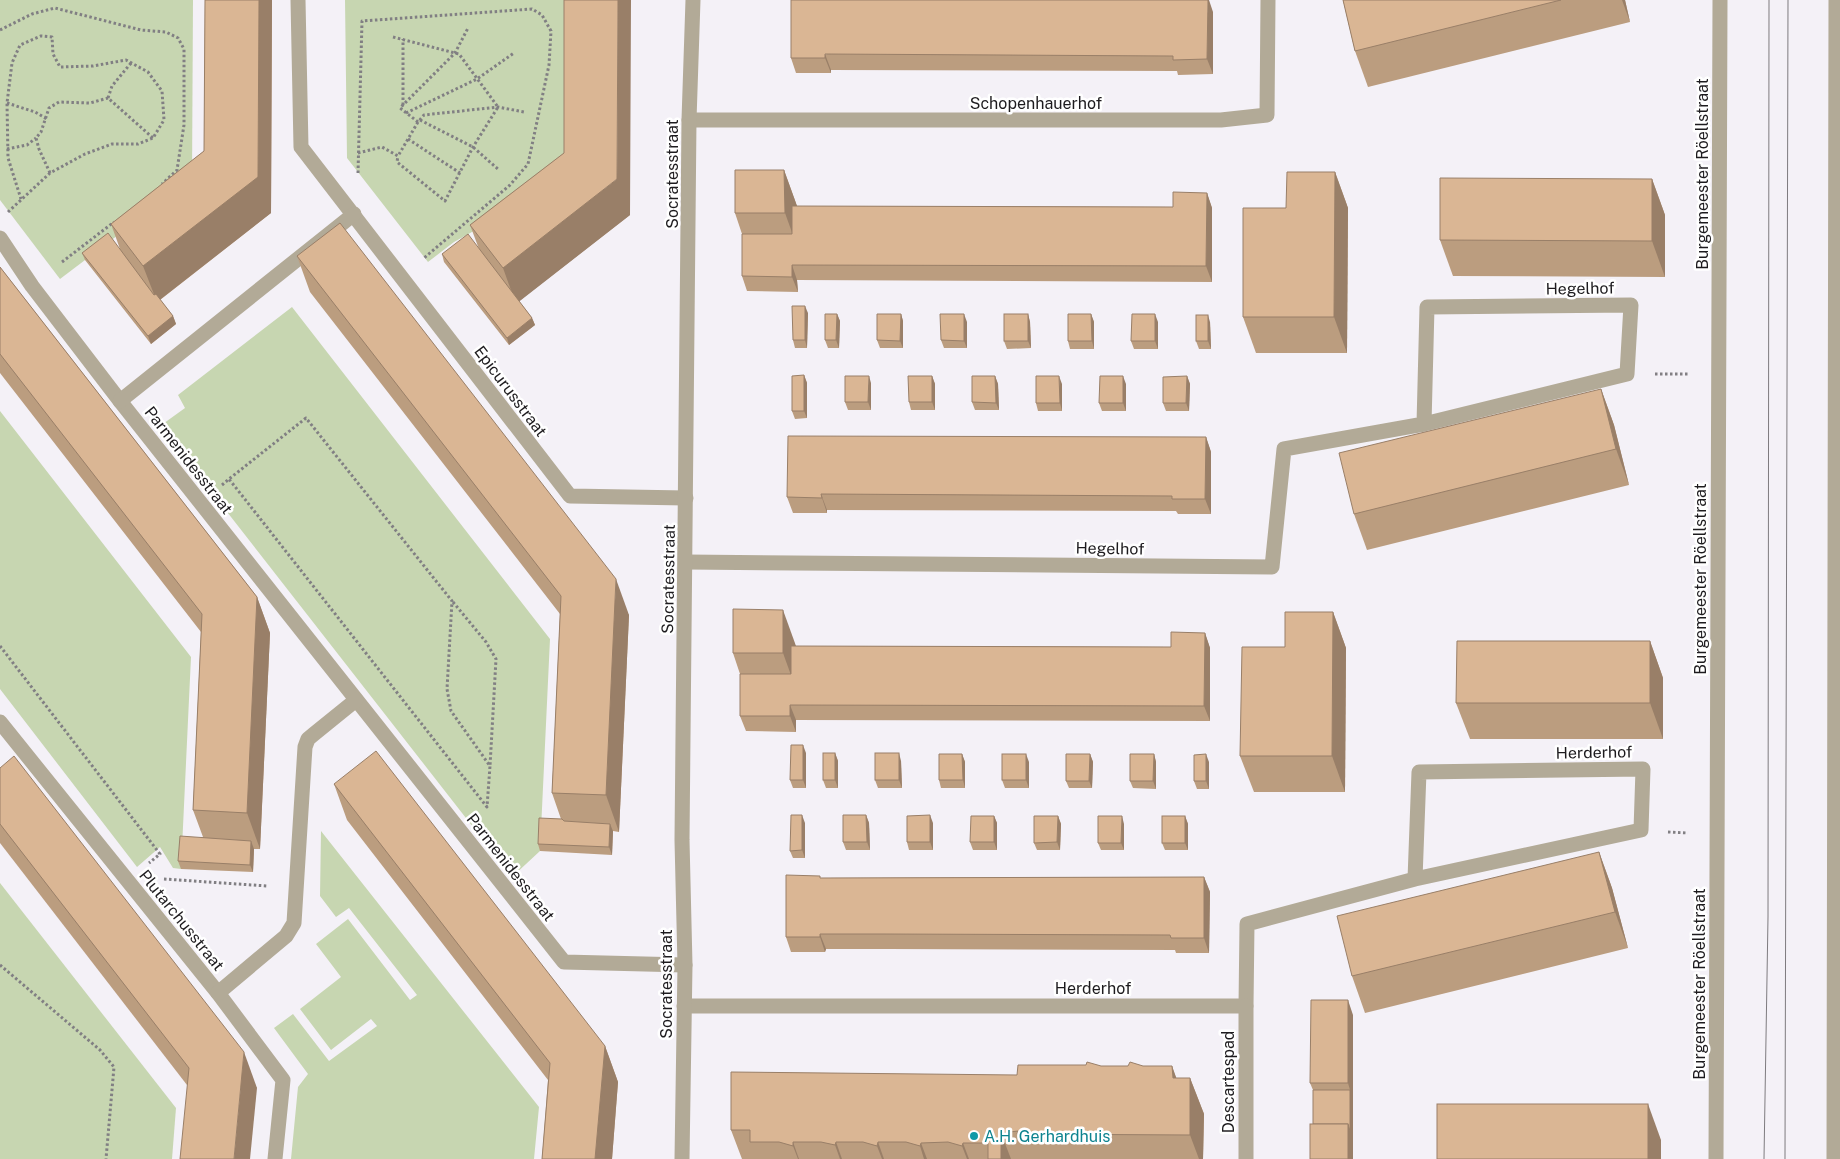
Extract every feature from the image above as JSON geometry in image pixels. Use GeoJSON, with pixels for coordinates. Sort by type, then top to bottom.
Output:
{"type":"FeatureCollection","features":[{"type":"Feature","properties":{"kind":"street","name":"Epicurusstraat"},"geometry":{"type":"LineString","coordinates":[[298,0],[301,147],[570,496],[686,498]]}},
{"type":"Feature","properties":{"kind":"street","name":"Socratesstraat"},"geometry":{"type":"LineString","coordinates":[[682,1159],[685,965],[682,840],[693,0]]}},
{"type":"Feature","properties":{"kind":"street","name":"Schopenhauerhof"},"geometry":{"type":"LineString","coordinates":[[690,120],[1221,120],[1267,115],[1268,0]]}},
{"type":"Feature","properties":{"kind":"street","name":"Burgemeester Röellstraat"},"geometry":{"type":"LineString","coordinates":[[1716,1159],[1720,0]]}},
{"type":"Feature","properties":{"kind":"street"},"geometry":{"type":"LineString","coordinates":[[1834,1159],[1836,0]]}},
{"type":"Feature","properties":{"kind":"street"},"geometry":{"type":"LineString","coordinates":[[120,401],[354,214]]}},
{"type":"Feature","properties":{"kind":"street","name":"Parmenidesstraat"},"geometry":{"type":"LineString","coordinates":[[0,238],[32,286],[120,401],[564,962],[685,965]]}},
{"type":"Feature","properties":{"kind":"street","name":"Hegelhof"},"geometry":{"type":"LineString","coordinates":[[686,562],[1272,567],[1284,449],[1424,424],[1627,374],[1631,305],[1427,307],[1424,424]]}},
{"type":"Feature","properties":{"kind":"street"},"geometry":{"type":"LineString","coordinates":[[218,993],[290,930],[296,916],[305,747],[308,739],[356,700]]}},
{"type":"Feature","properties":{"kind":"street","name":"Plutarchusstraat"},"geometry":{"type":"LineString","coordinates":[[0,722],[218,993],[283,1080],[276,1159]]}},
{"type":"Feature","properties":{"kind":"street","name":"Herderhof"},"geometry":{"type":"LineString","coordinates":[[684,1006],[1246,1006],[1247,924],[1415,879],[1642,830],[1643,769],[1419,772],[1415,879]]}},
{"type":"Feature","properties":{"kind":"street","name":"Descartespad"},"geometry":{"type":"LineString","coordinates":[[1246,1006],[1246,1159]]}},
{"type":"Feature","properties":{"kind":"path"},"geometry":{"type":"LineString","coordinates":[[0,30],[32,14],[55,8],[141,30],[166,32],[178,38],[184,49],[184,125],[177,170],[156,191]]}},
{"type":"Feature","properties":{"kind":"path"},"geometry":{"type":"LineString","coordinates":[[337,193],[357,178],[362,22],[532,9],[542,15],[551,31],[549,65],[528,164],[510,184],[447,236],[402,277]]}},
{"type":"Feature","properties":{"kind":"path"},"geometry":{"type":"LineString","coordinates":[[403,105],[455,53],[468,28]]}},
{"type":"Feature","properties":{"kind":"path"},"geometry":{"type":"LineString","coordinates":[[7,212],[50,173],[85,154],[112,144],[138,144],[153,138],[164,120],[162,91],[148,72],[126,60],[93,66],[60,67],[53,54],[52,37],[41,36],[20,45],[12,63],[7,102],[8,158],[21,199]]}},
{"type":"Feature","properties":{"kind":"path"},"geometry":{"type":"LineString","coordinates":[[394,37],[459,54],[498,107]]}},
{"type":"Feature","properties":{"kind":"path"},"geometry":{"type":"LineString","coordinates":[[403,39],[403,105],[400,108],[419,121],[473,147],[499,170]]}},
{"type":"Feature","properties":{"kind":"path"},"geometry":{"type":"LineString","coordinates":[[406,113],[477,79],[514,53]]}},
{"type":"Feature","properties":{"kind":"path"},"geometry":{"type":"LineString","coordinates":[[108,98],[112,86],[131,63]]}},
{"type":"Feature","properties":{"kind":"path"},"geometry":{"type":"LineString","coordinates":[[8,149],[27,145],[36,138],[47,119],[49,108],[59,102],[90,103],[108,98]]}},
{"type":"Feature","properties":{"kind":"path"},"geometry":{"type":"LineString","coordinates":[[108,98],[153,138]]}},
{"type":"Feature","properties":{"kind":"path"},"geometry":{"type":"LineString","coordinates":[[7,102],[35,112],[47,119]]}},
{"type":"Feature","properties":{"kind":"path"},"geometry":{"type":"LineString","coordinates":[[498,107],[473,147],[445,201],[397,162],[398,156],[424,115],[498,107],[524,112]]}},
{"type":"Feature","properties":{"kind":"path"},"geometry":{"type":"LineString","coordinates":[[36,138],[50,173]]}},
{"type":"Feature","properties":{"kind":"path"},"geometry":{"type":"LineString","coordinates":[[408,139],[460,173]]}},
{"type":"Feature","properties":{"kind":"path"},"geometry":{"type":"LineString","coordinates":[[358,153],[382,148],[398,156]]}},
{"type":"Feature","properties":{"kind":"path"},"geometry":{"type":"LineString","coordinates":[[62,262],[117,220]]}},
{"type":"Feature","properties":{"kind":"path"},"geometry":{"type":"LineString","coordinates":[[200,502],[229,479],[306,418],[486,642],[496,659],[487,807],[229,479]]}},
{"type":"Feature","properties":{"kind":"path"},"geometry":{"type":"LineString","coordinates":[[452,601],[447,689],[451,711],[490,766]]}},
{"type":"Feature","properties":{"kind":"path"},"geometry":{"type":"LineString","coordinates":[[0,646],[160,854],[148,864],[154,871]]}},
{"type":"Feature","properties":{"kind":"path"},"geometry":{"type":"LineString","coordinates":[[160,879],[297,888]]}},
{"type":"Feature","properties":{"kind":"path"},"geometry":{"type":"LineString","coordinates":[[0,965],[100,1050],[114,1067],[106,1159]]}},
{"type":"Feature","properties":{"kind":"green space"},"geometry":{"type":"Polygon","coordinates":[[[0,0],[193,0],[192,179],[60,279],[0,200],[0,0]]]}},
{"type":"Feature","properties":{"kind":"green space"},"geometry":{"type":"Polygon","coordinates":[[[345,0],[566,0],[567,179],[454,242],[428,262],[347,158],[345,0]]]}},
{"type":"Feature","properties":{"kind":"green space"},"geometry":{"type":"Polygon","coordinates":[[[292,307],[550,639],[540,851],[512,877],[160,426],[185,408],[178,395],[292,307]]]}},
{"type":"Feature","properties":{"kind":"green space"},"geometry":{"type":"Polygon","coordinates":[[[0,411],[191,657],[181,869],[173,868],[160,847],[137,867],[0,689],[0,411]]]}},
{"type":"Feature","properties":{"kind":"green space"},"geometry":{"type":"Polygon","coordinates":[[[321,831],[539,1107],[534,1159],[291,1159],[298,1087],[308,1074],[274,1028],[293,1014],[329,1061],[377,1026],[371,1019],[331,1050],[300,1009],[341,977],[316,944],[348,919],[410,1000],[417,995],[349,908],[336,917],[320,896],[321,831]]]}},
{"type":"Feature","properties":{"kind":"green space"},"geometry":{"type":"Polygon","coordinates":[[[0,883],[176,1108],[172,1159],[0,1159],[0,883]]]}},
{"type":"Feature","properties":{"kind":"building"},"geometry":{"type":"Polygon","coordinates":[[[205,0],[259,0],[258,177],[143,266],[111,224],[204,151],[205,0]]]}},
{"type":"Feature","properties":{"kind":"building"},"geometry":{"type":"Polygon","coordinates":[[[564,0],[618,0],[617,179],[503,268],[470,225],[564,153],[564,0]]]}},
{"type":"Feature","properties":{"kind":"building"},"geometry":{"type":"Polygon","coordinates":[[[791,0],[1208,0],[1207,59],[1173,60],[1173,56],[825,54],[825,58],[791,58],[791,0]]]}},
{"type":"Feature","properties":{"kind":"building"},"geometry":{"type":"Polygon","coordinates":[[[1343,0],[1561,0],[1355,51],[1343,0]]]}},
{"type":"Feature","properties":{"kind":"building"},"geometry":{"type":"Polygon","coordinates":[[[735,170],[784,170],[785,213],[735,213],[735,170]]]}},
{"type":"Feature","properties":{"kind":"building"},"geometry":{"type":"Polygon","coordinates":[[[1287,172],[1335,172],[1334,317],[1243,317],[1243,208],[1286,208],[1287,172]]]}},
{"type":"Feature","properties":{"kind":"building"},"geometry":{"type":"Polygon","coordinates":[[[1440,178],[1652,179],[1652,241],[1440,240],[1440,178]]]}},
{"type":"Feature","properties":{"kind":"building"},"geometry":{"type":"Polygon","coordinates":[[[1173,192],[1207,193],[1206,266],[792,265],[792,277],[742,276],[742,234],[792,234],[792,206],[1173,207],[1173,192]]]}},
{"type":"Feature","properties":{"kind":"building"},"geometry":{"type":"Polygon","coordinates":[[[340,223],[616,579],[606,795],[552,793],[561,596],[297,256],[340,223]]]}},
{"type":"Feature","properties":{"kind":"building"},"geometry":{"type":"Polygon","coordinates":[[[108,233],[154,295],[156,294],[173,316],[148,336],[82,253],[108,233]]]}},
{"type":"Feature","properties":{"kind":"building"},"geometry":{"type":"Polygon","coordinates":[[[468,234],[532,318],[507,338],[442,254],[468,234]]]}},
{"type":"Feature","properties":{"kind":"building"},"geometry":{"type":"Polygon","coordinates":[[[0,267],[257,597],[247,813],[193,810],[202,614],[0,354],[0,267]]]}},
{"type":"Feature","properties":{"kind":"building"},"geometry":{"type":"Polygon","coordinates":[[[792,306],[805,306],[805,340],[793,340],[792,306]]]}},
{"type":"Feature","properties":{"kind":"building"},"geometry":{"type":"Polygon","coordinates":[[[825,314],[837,314],[836,340],[825,340],[825,314]]]}},
{"type":"Feature","properties":{"kind":"building"},"geometry":{"type":"Polygon","coordinates":[[[877,314],[901,314],[900,341],[877,340],[877,314]]]}},
{"type":"Feature","properties":{"kind":"building"},"geometry":{"type":"Polygon","coordinates":[[[940,314],[964,314],[964,341],[941,340],[940,314]]]}},
{"type":"Feature","properties":{"kind":"building"},"geometry":{"type":"Polygon","coordinates":[[[1004,314],[1028,314],[1028,341],[1004,341],[1004,314]]]}},
{"type":"Feature","properties":{"kind":"building"},"geometry":{"type":"Polygon","coordinates":[[[1068,314],[1091,314],[1092,341],[1068,341],[1068,314]]]}},
{"type":"Feature","properties":{"kind":"building"},"geometry":{"type":"Polygon","coordinates":[[[1132,314],[1155,314],[1155,341],[1131,341],[1132,314]]]}},
{"type":"Feature","properties":{"kind":"building"},"geometry":{"type":"Polygon","coordinates":[[[1196,315],[1208,315],[1208,341],[1196,341],[1196,315]]]}},
{"type":"Feature","properties":{"kind":"building"},"geometry":{"type":"Polygon","coordinates":[[[804,375],[804,411],[792,411],[792,376],[804,375]]]}},
{"type":"Feature","properties":{"kind":"building"},"geometry":{"type":"Polygon","coordinates":[[[845,376],[869,376],[868,402],[845,402],[845,376]]]}},
{"type":"Feature","properties":{"kind":"building"},"geometry":{"type":"Polygon","coordinates":[[[908,376],[932,376],[932,402],[909,402],[908,376]]]}},
{"type":"Feature","properties":{"kind":"building"},"geometry":{"type":"Polygon","coordinates":[[[972,376],[995,376],[996,403],[972,402],[972,376]]]}},
{"type":"Feature","properties":{"kind":"building"},"geometry":{"type":"Polygon","coordinates":[[[1036,376],[1059,376],[1060,403],[1036,403],[1036,376]]]}},
{"type":"Feature","properties":{"kind":"building"},"geometry":{"type":"Polygon","coordinates":[[[1100,376],[1123,376],[1123,403],[1099,403],[1100,376]]]}},
{"type":"Feature","properties":{"kind":"building"},"geometry":{"type":"Polygon","coordinates":[[[1187,376],[1186,403],[1163,403],[1163,377],[1187,376]]]}},
{"type":"Feature","properties":{"kind":"building"},"geometry":{"type":"Polygon","coordinates":[[[1601,389],[1616,449],[1354,514],[1339,453],[1601,389]]]}},
{"type":"Feature","properties":{"kind":"building"},"geometry":{"type":"Polygon","coordinates":[[[788,436],[1206,437],[1205,499],[1172,499],[1172,496],[821,494],[822,498],[787,497],[788,436]]]}},
{"type":"Feature","properties":{"kind":"building"},"geometry":{"type":"Polygon","coordinates":[[[733,609],[783,610],[783,653],[733,653],[733,609]]]}},
{"type":"Feature","properties":{"kind":"building"},"geometry":{"type":"Polygon","coordinates":[[[1285,612],[1333,612],[1332,756],[1240,756],[1242,647],[1285,647],[1285,612]]]}},
{"type":"Feature","properties":{"kind":"building"},"geometry":{"type":"Polygon","coordinates":[[[1171,632],[1205,633],[1204,706],[790,705],[790,716],[740,716],[740,674],[791,674],[791,646],[1171,647],[1171,632]]]}},
{"type":"Feature","properties":{"kind":"building"},"geometry":{"type":"Polygon","coordinates":[[[1457,641],[1650,641],[1650,703],[1456,703],[1457,641]]]}},
{"type":"Feature","properties":{"kind":"building"},"geometry":{"type":"Polygon","coordinates":[[[791,745],[803,745],[803,780],[790,780],[791,745]]]}},
{"type":"Feature","properties":{"kind":"building"},"geometry":{"type":"Polygon","coordinates":[[[376,751],[605,1046],[595,1159],[542,1159],[550,1063],[334,784],[376,751]]]}},
{"type":"Feature","properties":{"kind":"building"},"geometry":{"type":"Polygon","coordinates":[[[823,753],[835,753],[835,780],[823,780],[823,753]]]}},
{"type":"Feature","properties":{"kind":"building"},"geometry":{"type":"Polygon","coordinates":[[[875,753],[899,753],[899,780],[875,780],[875,753]]]}},
{"type":"Feature","properties":{"kind":"building"},"geometry":{"type":"Polygon","coordinates":[[[939,754],[962,754],[963,780],[939,780],[939,754]]]}},
{"type":"Feature","properties":{"kind":"building"},"geometry":{"type":"Polygon","coordinates":[[[1002,754],[1026,754],[1026,780],[1002,780],[1002,754]]]}},
{"type":"Feature","properties":{"kind":"building"},"geometry":{"type":"Polygon","coordinates":[[[1066,754],[1090,754],[1089,781],[1066,781],[1066,754]]]}},
{"type":"Feature","properties":{"kind":"building"},"geometry":{"type":"Polygon","coordinates":[[[1130,754],[1154,754],[1153,781],[1130,781],[1130,754]]]}},
{"type":"Feature","properties":{"kind":"building"},"geometry":{"type":"Polygon","coordinates":[[[1206,754],[1206,781],[1194,781],[1194,755],[1206,754]]]}},
{"type":"Feature","properties":{"kind":"building"},"geometry":{"type":"Polygon","coordinates":[[[14,756],[244,1052],[234,1159],[180,1159],[189,1068],[0,824],[0,768],[14,756]]]}},
{"type":"Feature","properties":{"kind":"building"},"geometry":{"type":"Polygon","coordinates":[[[791,815],[802,815],[802,850],[790,851],[791,815]]]}},
{"type":"Feature","properties":{"kind":"building"},"geometry":{"type":"Polygon","coordinates":[[[843,815],[866,815],[867,842],[843,842],[843,815]]]}},
{"type":"Feature","properties":{"kind":"building"},"geometry":{"type":"Polygon","coordinates":[[[930,815],[930,842],[907,842],[907,816],[930,815]]]}},
{"type":"Feature","properties":{"kind":"building"},"geometry":{"type":"Polygon","coordinates":[[[971,816],[994,816],[994,842],[970,842],[971,816]]]}},
{"type":"Feature","properties":{"kind":"building"},"geometry":{"type":"Polygon","coordinates":[[[1034,816],[1058,816],[1057,842],[1034,843],[1034,816]]]}},
{"type":"Feature","properties":{"kind":"building"},"geometry":{"type":"Polygon","coordinates":[[[1098,816],[1122,816],[1121,843],[1098,843],[1098,816]]]}},
{"type":"Feature","properties":{"kind":"building"},"geometry":{"type":"Polygon","coordinates":[[[1162,816],[1185,816],[1185,843],[1162,843],[1162,816]]]}},
{"type":"Feature","properties":{"kind":"building"},"geometry":{"type":"Polygon","coordinates":[[[539,818],[610,824],[609,847],[538,844],[539,818]]]}},
{"type":"Feature","properties":{"kind":"building"},"geometry":{"type":"Polygon","coordinates":[[[180,836],[251,841],[250,865],[178,861],[180,836]]]}},
{"type":"Feature","properties":{"kind":"building"},"geometry":{"type":"Polygon","coordinates":[[[1599,852],[1615,912],[1352,976],[1337,916],[1599,852]]]}},
{"type":"Feature","properties":{"kind":"building"},"geometry":{"type":"Polygon","coordinates":[[[786,875],[820,876],[820,878],[1204,877],[1204,938],[1171,938],[1170,935],[884,934],[820,934],[820,937],[786,937],[786,875]]]}},
{"type":"Feature","properties":{"kind":"building"},"geometry":{"type":"Polygon","coordinates":[[[1311,1000],[1348,1000],[1348,1083],[1310,1083],[1311,1000]]]}},
{"type":"Feature","properties":{"kind":"building"},"geometry":{"type":"Polygon","coordinates":[[[1087,1062],[1101,1066],[1128,1066],[1130,1062],[1143,1066],[1172,1066],[1173,1078],[1190,1078],[1190,1135],[1017,1134],[1018,1131],[1001,1133],[1001,1159],[988,1159],[988,1143],[963,1143],[962,1146],[948,1142],[921,1143],[920,1146],[906,1142],[878,1142],[877,1146],[863,1142],[836,1142],[835,1145],[821,1142],[793,1142],[793,1146],[779,1142],[750,1142],[750,1130],[731,1130],[731,1072],[1017,1075],[1018,1065],[1086,1065],[1087,1062]]]}},
{"type":"Feature","properties":{"kind":"building"},"geometry":{"type":"Polygon","coordinates":[[[1313,1090],[1350,1090],[1350,1131],[1348,1124],[1313,1124],[1313,1090]]]}},
{"type":"Feature","properties":{"kind":"building"},"geometry":{"type":"Polygon","coordinates":[[[1437,1104],[1648,1104],[1648,1159],[1437,1159],[1437,1104]]]}},
{"type":"Feature","properties":{"kind":"building"},"geometry":{"type":"Polygon","coordinates":[[[1310,1124],[1348,1124],[1348,1159],[1310,1159],[1310,1124]]]}},
{"type":"Feature","properties":{"kind":"tram line"},"geometry":{"type":"LineString","coordinates":[[1764,1159],[1768,917],[1769,0]]}},
{"type":"Feature","properties":{"kind":"tram line"},"geometry":{"type":"LineString","coordinates":[[1785,1159],[1788,0]]}},
{"type":"Feature","properties":{"kind":"place","name":"A.H. Gerhardhuis"},"geometry":{"type":"Point","coordinates":[974,1136]}}]}
